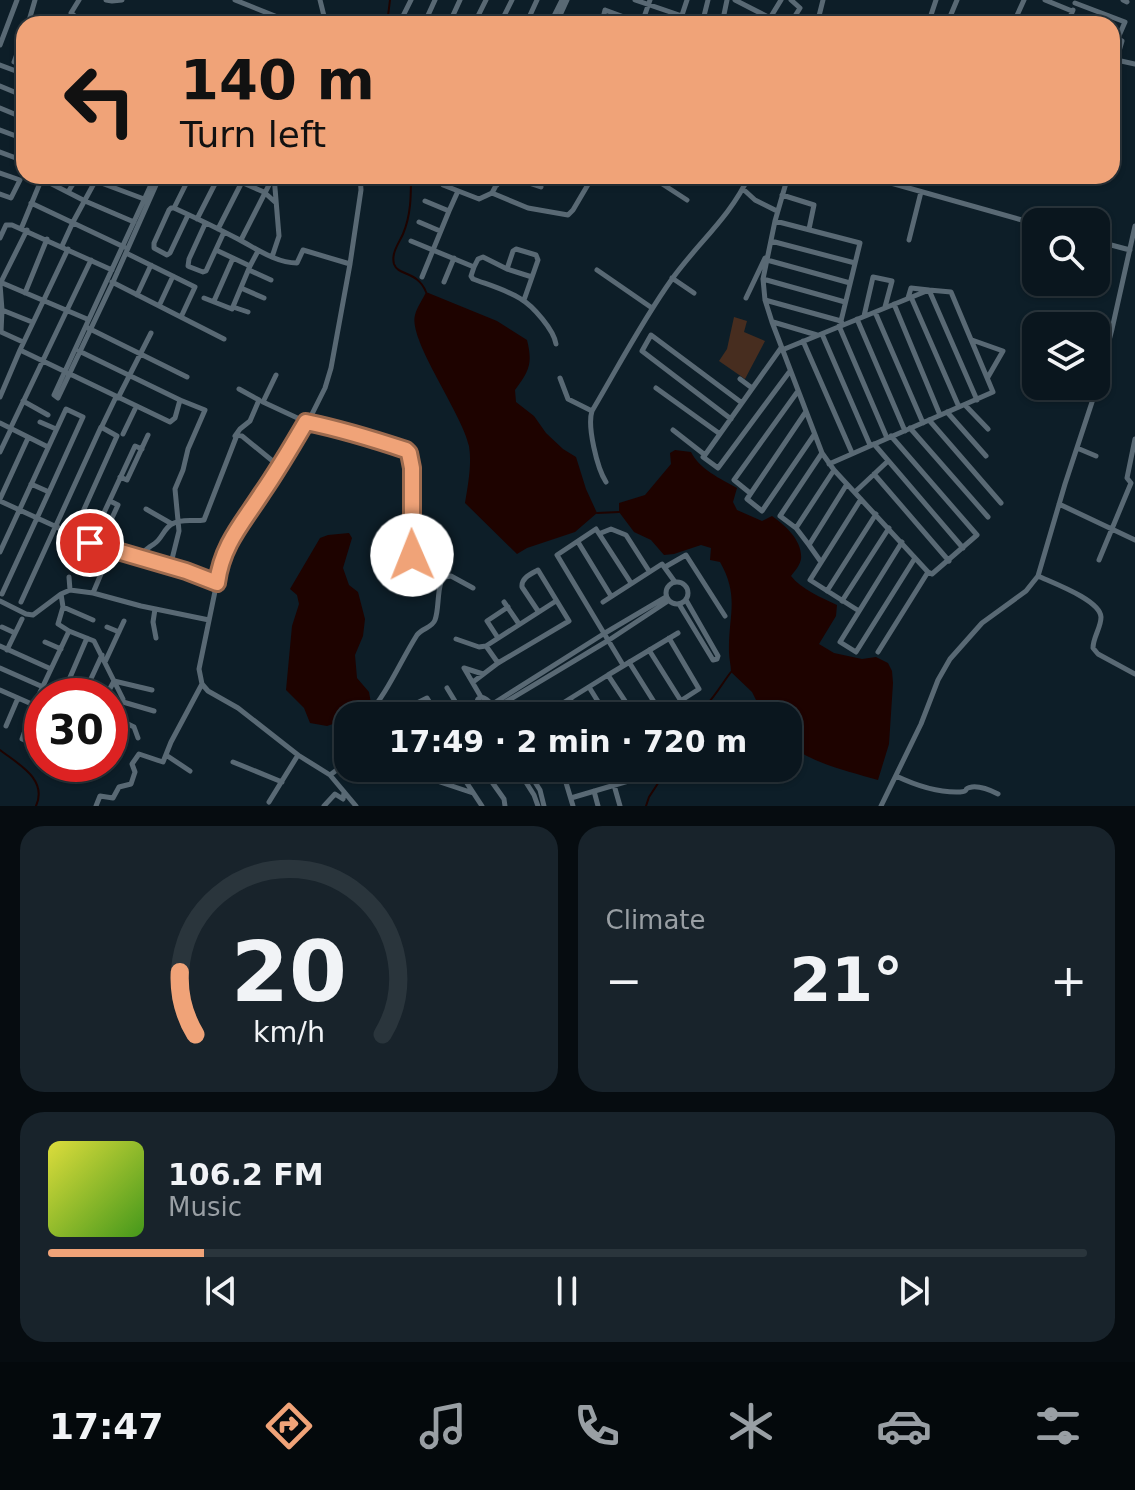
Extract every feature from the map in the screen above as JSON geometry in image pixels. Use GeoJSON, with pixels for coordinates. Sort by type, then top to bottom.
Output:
{"type":"FeatureCollection","features":[{"type":"Feature","properties":{"kind":"street"},"geometry":{"type":"LineString","coordinates":[[0,45],[17,0]]}},
{"type":"Feature","properties":{"kind":"street"},"geometry":{"type":"LineString","coordinates":[[106,0],[122,0]]}},
{"type":"Feature","properties":{"kind":"street"},"geometry":{"type":"LineString","coordinates":[[235,0],[269,16]]}},
{"type":"Feature","properties":{"kind":"street"},"geometry":{"type":"LineString","coordinates":[[605,16],[607,0]]}},
{"type":"Feature","properties":{"kind":"street"},"geometry":{"type":"LineString","coordinates":[[635,0],[682,16],[687,0]]}},
{"type":"Feature","properties":{"kind":"street"},"geometry":{"type":"LineString","coordinates":[[735,0],[760,16]]}},
{"type":"Feature","properties":{"kind":"street"},"geometry":{"type":"LineString","coordinates":[[791,0],[800,8],[795,16]]}},
{"type":"Feature","properties":{"kind":"street"},"geometry":{"type":"LineString","coordinates":[[1045,0],[1072,11]]}},
{"type":"Feature","properties":{"kind":"street"},"geometry":{"type":"LineString","coordinates":[[1070,16],[1076,1],[1111,16]]}},
{"type":"Feature","properties":{"kind":"street"},"geometry":{"type":"LineString","coordinates":[[605,10],[621,16]]}},
{"type":"Feature","properties":{"kind":"street"},"geometry":{"type":"LineString","coordinates":[[14,62],[16,57]]}},
{"type":"Feature","properties":{"kind":"street"},"geometry":{"type":"LineString","coordinates":[[0,194],[11,198],[18,184]]}},
{"type":"Feature","properties":{"kind":"street"},"geometry":{"type":"LineString","coordinates":[[23,342],[1,332],[0,283],[40,184]]}},
{"type":"Feature","properties":{"kind":"street"},"geometry":{"type":"LineString","coordinates":[[55,184],[134,222]]}},
{"type":"Feature","properties":{"kind":"street"},"geometry":{"type":"LineString","coordinates":[[68,192],[73,184]]}},
{"type":"Feature","properties":{"kind":"street"},"geometry":{"type":"LineString","coordinates":[[0,397],[65,248],[73,222],[94,184]]}},
{"type":"Feature","properties":{"kind":"street"},"geometry":{"type":"LineString","coordinates":[[110,184],[144,199]]}},
{"type":"Feature","properties":{"kind":"street"},"geometry":{"type":"LineString","coordinates":[[110,281],[112,270],[125,250],[151,184]]}},
{"type":"Feature","properties":{"kind":"street"},"geometry":{"type":"LineString","coordinates":[[68,373],[87,325],[125,250],[151,184]]}},
{"type":"Feature","properties":{"kind":"street"},"geometry":{"type":"LineString","coordinates":[[186,184],[164,221],[154,243],[155,249],[169,254],[188,215]]}},
{"type":"Feature","properties":{"kind":"street"},"geometry":{"type":"LineString","coordinates":[[197,219],[215,184]]}},
{"type":"Feature","properties":{"kind":"street"},"geometry":{"type":"LineString","coordinates":[[205,224],[188,266],[205,272],[242,184]]}},
{"type":"Feature","properties":{"kind":"street"},"geometry":{"type":"LineString","coordinates":[[252,184],[276,203]]}},
{"type":"Feature","properties":{"kind":"street"},"geometry":{"type":"LineString","coordinates":[[241,240],[268,184]]}},
{"type":"Feature","properties":{"kind":"street"},"geometry":{"type":"LineString","coordinates":[[272,257],[279,239],[274,184]]}},
{"type":"Feature","properties":{"kind":"street"},"geometry":{"type":"LineString","coordinates":[[356,806],[330,775],[202,684],[199,669],[222,561],[231,538],[280,467],[321,397],[329,376],[359,208],[360,184]]}},
{"type":"Feature","properties":{"kind":"street"},"geometry":{"type":"LineString","coordinates":[[443,184],[479,199],[492,193],[497,185]]}},
{"type":"Feature","properties":{"kind":"street"},"geometry":{"type":"LineString","coordinates":[[532,184],[541,187]]}},
{"type":"Feature","properties":{"kind":"street"},"geometry":{"type":"LineString","coordinates":[[492,193],[528,208],[568,215],[588,184]]}},
{"type":"Feature","properties":{"kind":"street"},"geometry":{"type":"LineString","coordinates":[[606,482],[596,453],[592,411],[672,278],[723,219],[745,184]]}},
{"type":"Feature","properties":{"kind":"street"},"geometry":{"type":"LineString","coordinates":[[775,221],[860,243],[841,324],[889,437],[977,535],[932,574],[829,464],[805,413],[765,300],[763,279],[777,211],[785,184]]}},
{"type":"Feature","properties":{"kind":"street"},"geometry":{"type":"LineString","coordinates":[[894,184],[1022,220]]}},
{"type":"Feature","properties":{"kind":"street"},"geometry":{"type":"LineString","coordinates":[[665,185],[687,200]]}},
{"type":"Feature","properties":{"kind":"street"},"geometry":{"type":"LineString","coordinates":[[743,189],[755,200],[777,211]]}},
{"type":"Feature","properties":{"kind":"street"},"geometry":{"type":"LineString","coordinates":[[422,277],[458,191]]}},
{"type":"Feature","properties":{"kind":"street"},"geometry":{"type":"LineString","coordinates":[[909,240],[921,192]]}},
{"type":"Feature","properties":{"kind":"street"},"geometry":{"type":"LineString","coordinates":[[782,195],[814,205],[809,229]]}},
{"type":"Feature","properties":{"kind":"street"},"geometry":{"type":"LineString","coordinates":[[425,201],[449,211]]}},
{"type":"Feature","properties":{"kind":"street"},"geometry":{"type":"LineString","coordinates":[[31,203],[195,287],[181,317]]}},
{"type":"Feature","properties":{"kind":"street"},"geometry":{"type":"LineString","coordinates":[[174,208],[272,257],[296,264],[303,250],[350,264]]}},
{"type":"Feature","properties":{"kind":"street"},"geometry":{"type":"LineString","coordinates":[[419,222],[440,231]]}},
{"type":"Feature","properties":{"kind":"street"},"geometry":{"type":"LineString","coordinates":[[0,238],[9,224],[112,270]]}},
{"type":"Feature","properties":{"kind":"street"},"geometry":{"type":"LineString","coordinates":[[881,806],[950,659],[982,623],[1026,591],[1038,576],[1096,390],[1135,226]]}},
{"type":"Feature","properties":{"kind":"street"},"geometry":{"type":"LineString","coordinates":[[25,293],[47,239]]}},
{"type":"Feature","properties":{"kind":"street"},"geometry":{"type":"LineString","coordinates":[[411,241],[474,267]]}},
{"type":"Feature","properties":{"kind":"street"},"geometry":{"type":"LineString","coordinates":[[771,241],[855,263]]}},
{"type":"Feature","properties":{"kind":"street"},"geometry":{"type":"LineString","coordinates":[[1110,245],[1130,250]]}},
{"type":"Feature","properties":{"kind":"street"},"geometry":{"type":"LineString","coordinates":[[507,269],[515,249],[536,255],[538,260],[524,300]]}},
{"type":"Feature","properties":{"kind":"street"},"geometry":{"type":"LineString","coordinates":[[216,250],[271,280]]}},
{"type":"Feature","properties":{"kind":"street"},"geometry":{"type":"LineString","coordinates":[[746,298],[769,250]]}},
{"type":"Feature","properties":{"kind":"street"},"geometry":{"type":"LineString","coordinates":[[233,307],[258,251]]}},
{"type":"Feature","properties":{"kind":"street"},"geometry":{"type":"LineString","coordinates":[[532,277],[483,257],[478,259],[472,278],[524,300],[548,327],[556,344]]}},
{"type":"Feature","properties":{"kind":"street"},"geometry":{"type":"LineString","coordinates":[[214,301],[233,258]]}},
{"type":"Feature","properties":{"kind":"street"},"geometry":{"type":"LineString","coordinates":[[444,282],[454,258]]}},
{"type":"Feature","properties":{"kind":"street"},"geometry":{"type":"LineString","coordinates":[[0,452],[91,260]]}},
{"type":"Feature","properties":{"kind":"street"},"geometry":{"type":"LineString","coordinates":[[767,260],[850,283]]}},
{"type":"Feature","properties":{"kind":"street"},"geometry":{"type":"LineString","coordinates":[[137,295],[151,265]]}},
{"type":"Feature","properties":{"kind":"street"},"geometry":{"type":"LineString","coordinates":[[597,270],[652,308]]}},
{"type":"Feature","properties":{"kind":"street"},"geometry":{"type":"LineString","coordinates":[[159,306],[173,276]]}},
{"type":"Feature","properties":{"kind":"street"},"geometry":{"type":"LineString","coordinates":[[885,308],[892,281],[873,277],[860,318],[908,429],[988,517]]}},
{"type":"Feature","properties":{"kind":"street"},"geometry":{"type":"LineString","coordinates":[[672,278],[694,293]]}},
{"type":"Feature","properties":{"kind":"street"},"geometry":{"type":"LineString","coordinates":[[763,279],[845,302]]}},
{"type":"Feature","properties":{"kind":"street"},"geometry":{"type":"LineString","coordinates":[[110,281],[224,339]]}},
{"type":"Feature","properties":{"kind":"street"},"geometry":{"type":"LineString","coordinates":[[0,283],[66,310],[87,325],[187,377]]}},
{"type":"Feature","properties":{"kind":"street"},"geometry":{"type":"LineString","coordinates":[[241,288],[264,298]]}},
{"type":"Feature","properties":{"kind":"street"},"geometry":{"type":"LineString","coordinates":[[829,464],[872,444],[926,422],[940,415],[947,412],[962,406],[977,400],[993,392],[951,292],[911,288],[909,298],[962,406],[988,429]]}},
{"type":"Feature","properties":{"kind":"street"},"geometry":{"type":"LineString","coordinates":[[929,290],[977,400]]}},
{"type":"Feature","properties":{"kind":"street"},"geometry":{"type":"LineString","coordinates":[[204,298],[248,312]]}},
{"type":"Feature","properties":{"kind":"street"},"geometry":{"type":"LineString","coordinates":[[790,370],[718,468],[703,457],[782,349],[909,298]]}},
{"type":"Feature","properties":{"kind":"street"},"geometry":{"type":"LineString","coordinates":[[765,300],[841,324]]}},
{"type":"Feature","properties":{"kind":"street"},"geometry":{"type":"LineString","coordinates":[[894,304],[940,415]]}},
{"type":"Feature","properties":{"kind":"street"},"geometry":{"type":"LineString","coordinates":[[2,310],[32,322]]}},
{"type":"Feature","properties":{"kind":"street"},"geometry":{"type":"LineString","coordinates":[[875,312],[926,422],[1001,503]]}},
{"type":"Feature","properties":{"kind":"street"},"geometry":{"type":"LineString","coordinates":[[772,322],[820,335],[872,444],[963,548]]}},
{"type":"Feature","properties":{"kind":"street"},"geometry":{"type":"LineString","coordinates":[[102,426],[151,333]]}},
{"type":"Feature","properties":{"kind":"street"},"geometry":{"type":"LineString","coordinates":[[731,419],[641,351],[651,335],[742,403]]}},
{"type":"Feature","properties":{"kind":"street"},"geometry":{"type":"LineString","coordinates":[[971,339],[1003,350],[988,377]]}},
{"type":"Feature","properties":{"kind":"street"},"geometry":{"type":"LineString","coordinates":[[803,341],[852,453]]}},
{"type":"Feature","properties":{"kind":"street"},"geometry":{"type":"LineString","coordinates":[[20,350],[170,422],[175,418],[180,400]]}},
{"type":"Feature","properties":{"kind":"street"},"geometry":{"type":"LineString","coordinates":[[78,351],[205,410],[175,489],[179,531],[170,567]]}},
{"type":"Feature","properties":{"kind":"street"},"geometry":{"type":"LineString","coordinates":[[139,557],[172,524],[187,520],[202,522],[206,518],[235,437],[250,421],[276,375]]}},
{"type":"Feature","properties":{"kind":"street"},"geometry":{"type":"LineString","coordinates":[[560,378],[568,399],[592,411]]}},
{"type":"Feature","properties":{"kind":"street"},"geometry":{"type":"LineString","coordinates":[[740,379],[752,388]]}},
{"type":"Feature","properties":{"kind":"street"},"geometry":{"type":"LineString","coordinates":[[656,388],[720,434]]}},
{"type":"Feature","properties":{"kind":"street"},"geometry":{"type":"LineString","coordinates":[[239,389],[306,422],[348,431],[406,450],[412,468],[411,560],[433,580],[441,582]]}},
{"type":"Feature","properties":{"kind":"street"},"geometry":{"type":"LineString","coordinates":[[750,493],[734,480],[798,391]]}},
{"type":"Feature","properties":{"kind":"street"},"geometry":{"type":"LineString","coordinates":[[23,401],[48,415]]}},
{"type":"Feature","properties":{"kind":"street"},"geometry":{"type":"LineString","coordinates":[[123,434],[136,407]]}},
{"type":"Feature","properties":{"kind":"street"},"geometry":{"type":"LineString","coordinates":[[0,552],[66,409],[83,417],[1,598],[26,614],[33,615],[70,590],[209,620]]}},
{"type":"Feature","properties":{"kind":"street"},"geometry":{"type":"LineString","coordinates":[[947,412],[986,456]]}},
{"type":"Feature","properties":{"kind":"street"},"geometry":{"type":"LineString","coordinates":[[805,413],[747,499],[762,511],[814,434]]}},
{"type":"Feature","properties":{"kind":"street"},"geometry":{"type":"LineString","coordinates":[[981,421],[988,418]]}},
{"type":"Feature","properties":{"kind":"street"},"geometry":{"type":"LineString","coordinates":[[40,422],[56,429]]}},
{"type":"Feature","properties":{"kind":"street"},"geometry":{"type":"LineString","coordinates":[[0,423],[48,447]]}},
{"type":"Feature","properties":{"kind":"street"},"geometry":{"type":"LineString","coordinates":[[21,602],[101,427],[117,436],[63,556]]}},
{"type":"Feature","properties":{"kind":"street"},"geometry":{"type":"LineString","coordinates":[[673,430],[705,455]]}},
{"type":"Feature","properties":{"kind":"street"},"geometry":{"type":"LineString","coordinates":[[82,560],[135,446],[142,449],[148,435]]}},
{"type":"Feature","properties":{"kind":"street"},"geometry":{"type":"LineString","coordinates":[[235,437],[242,436],[280,467]]}},
{"type":"Feature","properties":{"kind":"street"},"geometry":{"type":"LineString","coordinates":[[28,438],[0,500],[90,543],[217,583]]}},
{"type":"Feature","properties":{"kind":"street"},"geometry":{"type":"LineString","coordinates":[[1099,560],[1133,484],[1127,478],[1135,439]]}},
{"type":"Feature","properties":{"kind":"street"},"geometry":{"type":"LineString","coordinates":[[1077,448],[1096,456]]}},
{"type":"Feature","properties":{"kind":"street"},"geometry":{"type":"LineString","coordinates":[[821,562],[796,528],[780,516],[822,453]]}},
{"type":"Feature","properties":{"kind":"street"},"geometry":{"type":"LineString","coordinates":[[855,492],[888,461]]}},
{"type":"Feature","properties":{"kind":"street"},"geometry":{"type":"LineString","coordinates":[[796,528],[834,470]]}},
{"type":"Feature","properties":{"kind":"street"},"geometry":{"type":"LineString","coordinates":[[874,474],[949,561]]}},
{"type":"Feature","properties":{"kind":"street"},"geometry":{"type":"LineString","coordinates":[[31,484],[49,492]]}},
{"type":"Feature","properties":{"kind":"street"},"geometry":{"type":"LineString","coordinates":[[809,545],[847,484]]}},
{"type":"Feature","properties":{"kind":"street"},"geometry":{"type":"LineString","coordinates":[[859,611],[810,580],[861,499]]}},
{"type":"Feature","properties":{"kind":"street"},"geometry":{"type":"LineString","coordinates":[[99,546],[118,505],[109,501]]}},
{"type":"Feature","properties":{"kind":"street"},"geometry":{"type":"LineString","coordinates":[[1059,504],[1135,540]]}},
{"type":"Feature","properties":{"kind":"street"},"geometry":{"type":"LineString","coordinates":[[146,509],[172,524]]}},
{"type":"Feature","properties":{"kind":"street"},"geometry":{"type":"LineString","coordinates":[[827,591],[876,514]]}},
{"type":"Feature","properties":{"kind":"street"},"geometry":{"type":"LineString","coordinates":[[842,601],[889,528]]}},
{"type":"Feature","properties":{"kind":"street"},"geometry":{"type":"LineString","coordinates":[[631,583],[596,529],[557,555],[651,702]]}},
{"type":"Feature","properties":{"kind":"street"},"geometry":{"type":"LineString","coordinates":[[600,534],[611,529],[626,535],[649,571]]}},
{"type":"Feature","properties":{"kind":"street"},"geometry":{"type":"LineString","coordinates":[[578,542],[611,596]]}},
{"type":"Feature","properties":{"kind":"street"},"geometry":{"type":"LineString","coordinates":[[902,542],[840,642],[856,652],[915,558]]}},
{"type":"Feature","properties":{"kind":"street"},"geometry":{"type":"LineString","coordinates":[[93,593],[111,550]]}},
{"type":"Feature","properties":{"kind":"street"},"geometry":{"type":"LineString","coordinates":[[665,567],[686,555],[725,616]]}},
{"type":"Feature","properties":{"kind":"street"},"geometry":{"type":"LineString","coordinates":[[603,602],[662,564],[675,582]]}},
{"type":"Feature","properties":{"kind":"street"},"geometry":{"type":"LineString","coordinates":[[473,682],[498,663],[569,621],[538,570],[524,579],[522,587],[538,611]]}},
{"type":"Feature","properties":{"kind":"street"},"geometry":{"type":"LineString","coordinates":[[878,652],[928,572]]}},
{"type":"Feature","properties":{"kind":"street"},"geometry":{"type":"LineString","coordinates":[[378,702],[419,633],[435,622],[437,598],[445,577],[451,576],[473,588]]}},
{"type":"Feature","properties":{"kind":"street"},"geometry":{"type":"LineString","coordinates":[[1038,576],[1088,600],[1096,607],[1101,620],[1093,648],[1098,654],[1135,674]]}},
{"type":"Feature","properties":{"kind":"street"},"geometry":{"type":"LineString","coordinates":[[69,577],[70,590]]}},
{"type":"Feature","properties":{"kind":"street"},"geometry":{"type":"LineString","coordinates":[[675,582],[686,587],[686,600],[673,604],[667,599],[669,585],[675,582]]}},
{"type":"Feature","properties":{"kind":"street"},"geometry":{"type":"LineString","coordinates":[[61,594],[63,607],[58,623],[111,650]]}},
{"type":"Feature","properties":{"kind":"street"},"geometry":{"type":"LineString","coordinates":[[507,702],[605,633],[667,599]]}},
{"type":"Feature","properties":{"kind":"street"},"geometry":{"type":"LineString","coordinates":[[509,702],[609,640],[667,599]]}},
{"type":"Feature","properties":{"kind":"street"},"geometry":{"type":"LineString","coordinates":[[679,604],[713,660],[717,659],[686,600]]}},
{"type":"Feature","properties":{"kind":"street"},"geometry":{"type":"LineString","coordinates":[[456,639],[479,647],[486,646],[556,601]]}},
{"type":"Feature","properties":{"kind":"street"},"geometry":{"type":"LineString","coordinates":[[498,638],[487,621],[506,604],[519,624]]}},
{"type":"Feature","properties":{"kind":"street"},"geometry":{"type":"LineString","coordinates":[[63,607],[93,620]]}},
{"type":"Feature","properties":{"kind":"street"},"geometry":{"type":"LineString","coordinates":[[155,609],[153,622],[156,638]]}},
{"type":"Feature","properties":{"kind":"street"},"geometry":{"type":"LineString","coordinates":[[7,650],[22,619]]}},
{"type":"Feature","properties":{"kind":"street"},"geometry":{"type":"LineString","coordinates":[[105,662],[124,621]]}},
{"type":"Feature","properties":{"kind":"street"},"geometry":{"type":"LineString","coordinates":[[2,627],[15,633]]}},
{"type":"Feature","properties":{"kind":"street"},"geometry":{"type":"LineString","coordinates":[[107,627],[119,632]]}},
{"type":"Feature","properties":{"kind":"street"},"geometry":{"type":"LineString","coordinates":[[47,678],[69,631]]}},
{"type":"Feature","properties":{"kind":"street"},"geometry":{"type":"LineString","coordinates":[[566,702],[678,633]]}},
{"type":"Feature","properties":{"kind":"street"},"geometry":{"type":"LineString","coordinates":[[70,678],[87,638]]}},
{"type":"Feature","properties":{"kind":"street"},"geometry":{"type":"LineString","coordinates":[[649,650],[681,701],[699,687],[669,638]]}},
{"type":"Feature","properties":{"kind":"street"},"geometry":{"type":"LineString","coordinates":[[45,642],[61,649]]}},
{"type":"Feature","properties":{"kind":"street"},"geometry":{"type":"LineString","coordinates":[[97,644],[113,678]]}},
{"type":"Feature","properties":{"kind":"street"},"geometry":{"type":"LineString","coordinates":[[0,646],[51,669]]}},
{"type":"Feature","properties":{"kind":"street"},"geometry":{"type":"LineString","coordinates":[[486,646],[498,663]]}},
{"type":"Feature","properties":{"kind":"street"},"geometry":{"type":"LineString","coordinates":[[91,678],[102,655]]}},
{"type":"Feature","properties":{"kind":"street"},"geometry":{"type":"LineString","coordinates":[[483,674],[462,666],[487,702]]}},
{"type":"Feature","properties":{"kind":"street"},"geometry":{"type":"LineString","coordinates":[[0,668],[24,679]]}},
{"type":"Feature","properties":{"kind":"street"},"geometry":{"type":"LineString","coordinates":[[608,675],[626,702]]}},
{"type":"Feature","properties":{"kind":"street"},"geometry":{"type":"LineString","coordinates":[[128,684],[152,690]]}},
{"type":"Feature","properties":{"kind":"street"},"geometry":{"type":"LineString","coordinates":[[96,806],[100,796],[113,798],[120,787],[131,784],[135,772],[132,764],[139,754],[163,762],[202,684]]}},
{"type":"Feature","properties":{"kind":"street"},"geometry":{"type":"LineString","coordinates":[[589,687],[598,702]]}},
{"type":"Feature","properties":{"kind":"street"},"geometry":{"type":"LineString","coordinates":[[447,688],[456,702]]}},
{"type":"Feature","properties":{"kind":"street"},"geometry":{"type":"LineString","coordinates":[[0,691],[24,701]]}},
{"type":"Feature","properties":{"kind":"street"},"geometry":{"type":"LineString","coordinates":[[475,702],[481,697]]}},
{"type":"Feature","properties":{"kind":"street"},"geometry":{"type":"LineString","coordinates":[[6,726],[18,698]]}},
{"type":"Feature","properties":{"kind":"street"},"geometry":{"type":"LineString","coordinates":[[128,703],[154,711]]}},
{"type":"Feature","properties":{"kind":"street"},"geometry":{"type":"LineString","coordinates":[[128,724],[134,727],[138,738]]}},
{"type":"Feature","properties":{"kind":"street"},"geometry":{"type":"LineString","coordinates":[[166,755],[190,771]]}},
{"type":"Feature","properties":{"kind":"street"},"geometry":{"type":"LineString","coordinates":[[269,802],[298,755]]}},
{"type":"Feature","properties":{"kind":"street"},"geometry":{"type":"LineString","coordinates":[[233,762],[282,782]]}},
{"type":"Feature","properties":{"kind":"street"},"geometry":{"type":"LineString","coordinates":[[330,775],[334,772]]}},
{"type":"Feature","properties":{"kind":"street"},"geometry":{"type":"LineString","coordinates":[[896,776],[931,789],[960,792],[972,787],[998,794]]}},
{"type":"Feature","properties":{"kind":"street"},"geometry":{"type":"LineString","coordinates":[[440,782],[473,793]]}},
{"type":"Feature","properties":{"kind":"street"},"geometry":{"type":"LineString","coordinates":[[466,782],[482,806]]}},
{"type":"Feature","properties":{"kind":"street"},"geometry":{"type":"LineString","coordinates":[[492,782],[504,799],[505,806]]}},
{"type":"Feature","properties":{"kind":"street"},"geometry":{"type":"LineString","coordinates":[[526,782],[538,806]]}},
{"type":"Feature","properties":{"kind":"street"},"geometry":{"type":"LineString","coordinates":[[535,782],[544,806]]}},
{"type":"Feature","properties":{"kind":"street"},"geometry":{"type":"LineString","coordinates":[[566,782],[573,806]]}},
{"type":"Feature","properties":{"kind":"street"},"geometry":{"type":"LineString","coordinates":[[571,798],[624,782]]}},
{"type":"Feature","properties":{"kind":"street"},"geometry":{"type":"LineString","coordinates":[[614,785],[620,806]]}},
{"type":"Feature","properties":{"kind":"street"},"geometry":{"type":"LineString","coordinates":[[594,791],[598,806]]}},
{"type":"Feature","properties":{"kind":"street"},"geometry":{"type":"LineString","coordinates":[[324,806],[335,794],[343,799],[344,792]]}},
{"type":"Feature","properties":{"kind":"shaded area"},"geometry":{"type":"Polygon","coordinates":[[[426,292],[497,321],[527,340],[530,361],[515,390],[516,402],[534,416],[563,449],[576,457],[597,513],[575,532],[517,554],[465,503],[470,467],[469,446],[457,415],[427,359],[415,326],[415,315],[426,292]]]}},
{"type":"Feature","properties":{"kind":"shaded area"},"geometry":{"type":"Polygon","coordinates":[[[734,317],[747,321],[744,332],[765,341],[745,379],[719,361],[727,349],[734,317]]]}},
{"type":"Feature","properties":{"kind":"shaded area"},"geometry":{"type":"Polygon","coordinates":[[[675,450],[691,452],[705,468],[737,488],[733,502],[737,510],[762,521],[772,516],[792,534],[799,546],[801,559],[791,576],[806,589],[837,605],[836,616],[819,644],[834,653],[862,659],[876,657],[888,663],[893,683],[889,744],[878,780],[820,762],[802,753],[802,702],[757,702],[752,692],[731,672],[730,586],[720,562],[710,560],[711,548],[701,545],[664,555],[651,540],[634,532],[619,512],[619,503],[645,495],[671,464],[670,453],[675,450]]]}},
{"type":"Feature","properties":{"kind":"shaded area"},"geometry":{"type":"Polygon","coordinates":[[[349,533],[352,538],[343,568],[349,585],[358,592],[365,619],[363,636],[355,655],[357,678],[369,692],[371,702],[334,702],[334,724],[327,726],[310,723],[304,708],[286,690],[292,626],[299,604],[297,595],[290,589],[320,538],[349,533]]]}},
{"type":"Feature","properties":{"kind":"waterway"},"geometry":{"type":"LineString","coordinates":[[388,16],[390,0]]}},
{"type":"Feature","properties":{"kind":"waterway"},"geometry":{"type":"LineString","coordinates":[[411,184],[408,220],[393,260],[396,268],[418,280],[426,292]]}},
{"type":"Feature","properties":{"kind":"waterway"},"geometry":{"type":"LineString","coordinates":[[597,513],[619,512]]}},
{"type":"Feature","properties":{"kind":"waterway"},"geometry":{"type":"LineString","coordinates":[[709,702],[731,672]]}},
{"type":"Feature","properties":{"kind":"waterway"},"geometry":{"type":"LineString","coordinates":[[0,750],[35,780],[39,796],[36,806]]}},
{"type":"Feature","properties":{"kind":"waterway"},"geometry":{"type":"LineString","coordinates":[[646,806],[659,782]]}},
{"type":"Feature","properties":{"kind":"route"},"geometry":{"type":"LineString","coordinates":[[90,543],[217,583],[231,538],[280,467],[306,422],[348,431],[409,453],[412,468],[412,555]]}}]}
